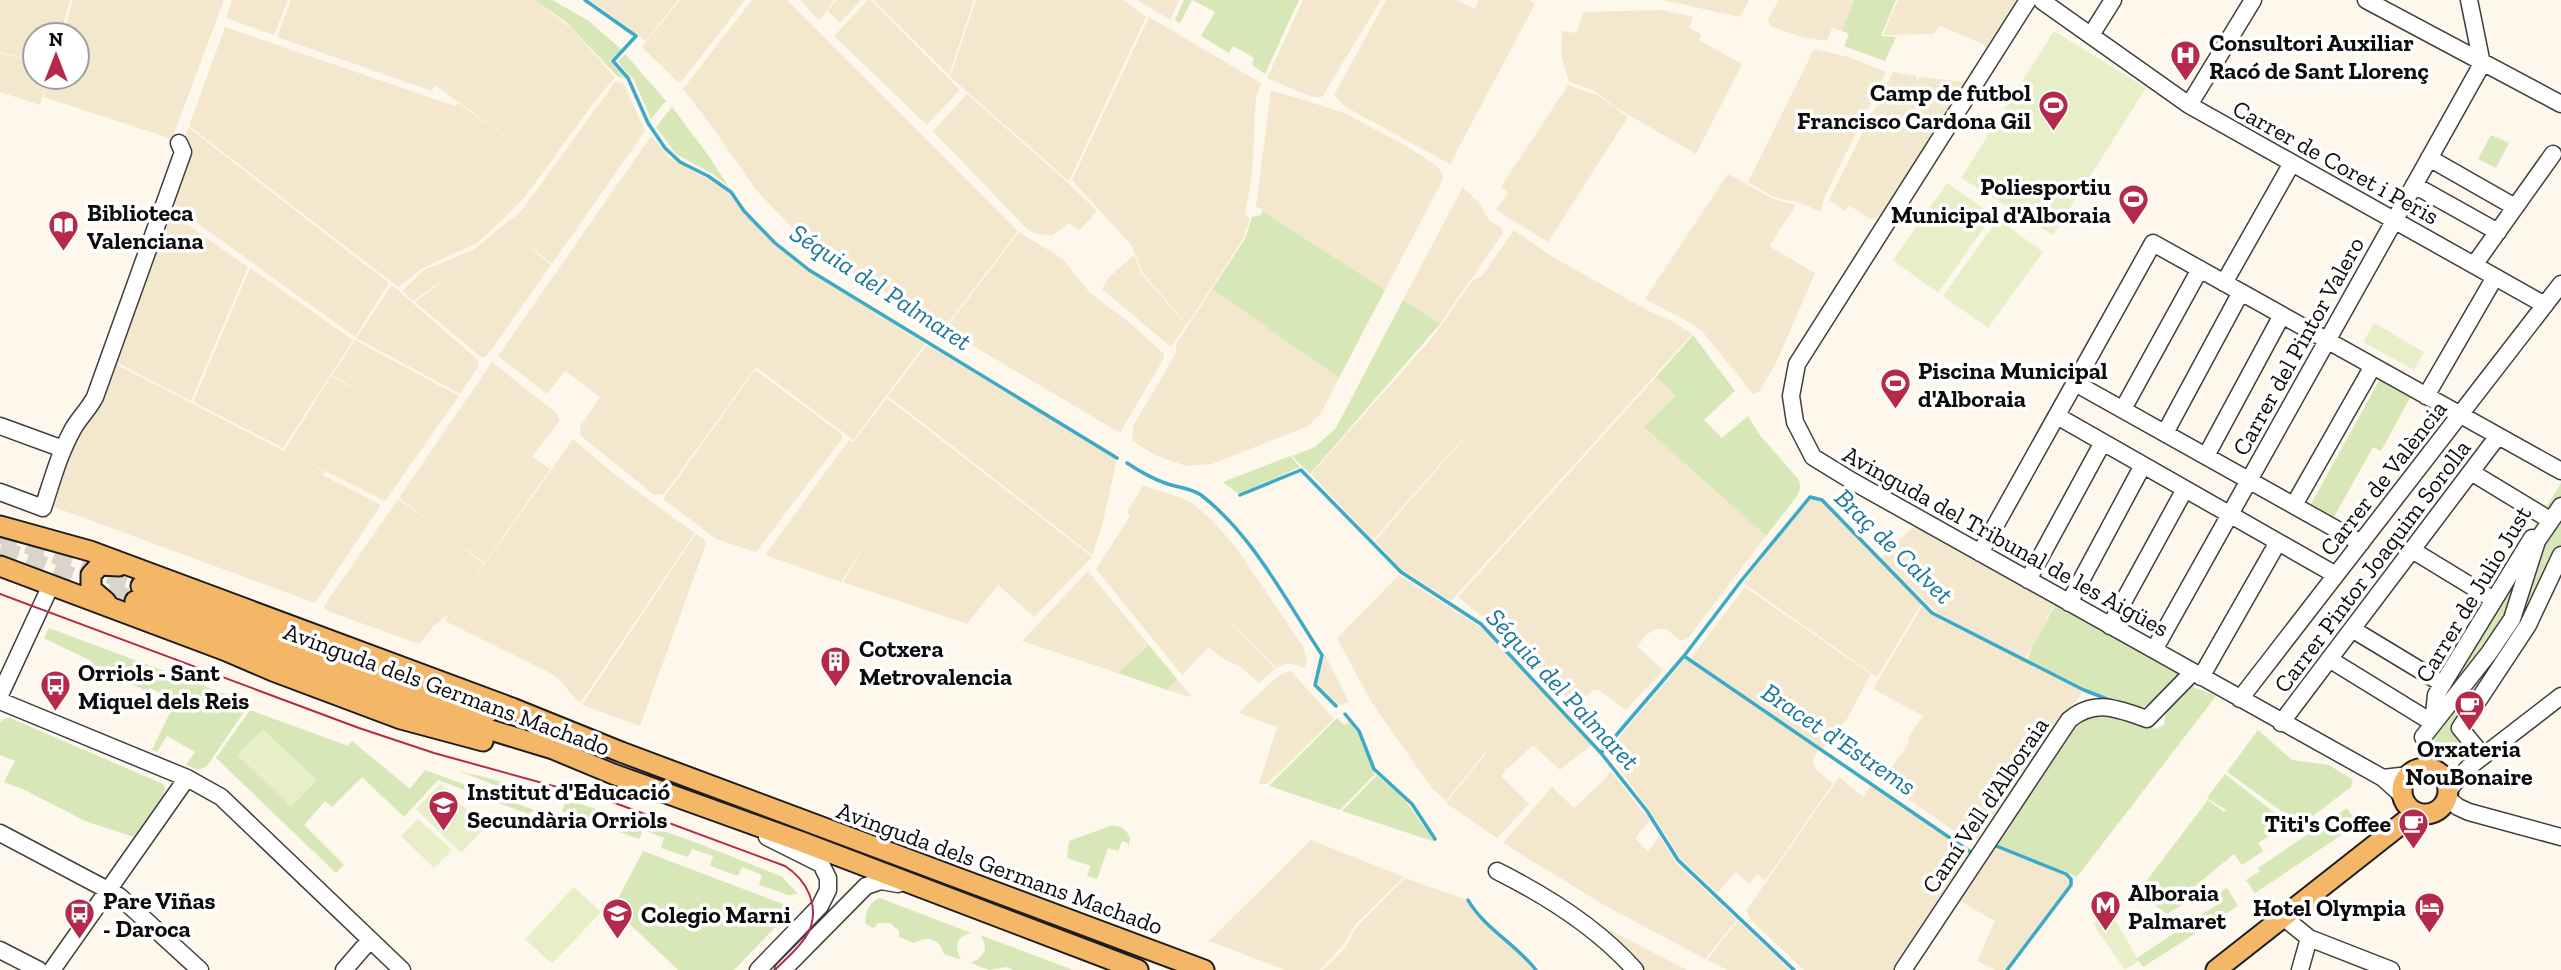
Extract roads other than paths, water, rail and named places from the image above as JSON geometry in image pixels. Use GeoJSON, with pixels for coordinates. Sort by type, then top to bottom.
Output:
{"type":"FeatureCollection","features":[{"type":"Feature","properties":{"kind":"main road","name":"Avinguda dels Germans Machado"},"geometry":{"type":"LineString","coordinates":[[0,526],[69,543],[1204,970]]}},
{"type":"Feature","properties":{"kind":"main road"},"geometry":{"type":"LineString","coordinates":[[132,599],[97,597],[91,589],[91,575],[100,565],[134,568]]}},
{"type":"Feature","properties":{"kind":"main road","name":"Avinguda dels Germans Machado"},"geometry":{"type":"LineString","coordinates":[[0,566],[51,585],[132,599],[621,752]]}},
{"type":"Feature","properties":{"kind":"main road","name":"Avinguda dels Germans Machado"},"geometry":{"type":"LineString","coordinates":[[132,599],[354,684],[553,750],[1138,970]]}},
{"type":"Feature","properties":{"kind":"main road"},"geometry":{"type":"LineString","coordinates":[[2216,970],[2283,918],[2410,809],[2439,809],[2446,788],[2430,769],[2416,770],[2403,785],[2410,809]]}},
{"type":"Feature","properties":{"kind":"street","name":"Avinguda del Tribunal de les Aigües"},"geometry":{"type":"LineString","coordinates":[[2028,0],[1797,364],[1791,396],[1795,422],[1813,457],[2281,723],[2383,778],[2410,809]]}},
{"type":"Feature","properties":{"kind":"street"},"geometry":{"type":"LineString","coordinates":[[2091,35],[2113,0]]}},
{"type":"Feature","properties":{"kind":"street"},"geometry":{"type":"LineString","coordinates":[[2189,106],[2253,0]]}},
{"type":"Feature","properties":{"kind":"street"},"geometry":{"type":"LineString","coordinates":[[2366,0],[2561,104]]}},
{"type":"Feature","properties":{"kind":"street"},"geometry":{"type":"LineString","coordinates":[[2469,0],[2482,64]]}},
{"type":"Feature","properties":{"kind":"street","name":"Carrer de Coret i Peris"},"geometry":{"type":"LineString","coordinates":[[2042,1],[2189,106],[2545,305]]}},
{"type":"Feature","properties":{"kind":"street","name":"Carrer del Pintor Valero"},"geometry":{"type":"LineString","coordinates":[[2154,650],[2482,64]]}},
{"type":"Feature","properties":{"kind":"street"},"geometry":{"type":"LineString","coordinates":[[0,492],[43,508],[63,449],[95,397],[183,152],[179,143]]}},
{"type":"Feature","properties":{"kind":"street"},"geometry":{"type":"LineString","coordinates":[[2474,265],[2553,154]]}},
{"type":"Feature","properties":{"kind":"street"},"geometry":{"type":"LineString","coordinates":[[2429,158],[2515,207]]}},
{"type":"Feature","properties":{"kind":"street"},"geometry":{"type":"LineString","coordinates":[[2224,283],[2292,163]]}},
{"type":"Feature","properties":{"kind":"street"},"geometry":{"type":"LineString","coordinates":[[2414,185],[2498,232]]}},
{"type":"Feature","properties":{"kind":"street"},"geometry":{"type":"LineString","coordinates":[[1980,553],[2153,243],[2561,471]]}},
{"type":"Feature","properties":{"kind":"street"},"geometry":{"type":"LineString","coordinates":[[2123,409],[2200,269]]}},
{"type":"Feature","properties":{"kind":"street"},"geometry":{"type":"LineString","coordinates":[[2426,396],[2495,276]]}},
{"type":"Feature","properties":{"kind":"street","name":"Carrer de València"},"geometry":{"type":"LineString","coordinates":[[2240,699],[2561,284]]}},
{"type":"Feature","properties":{"kind":"street"},"geometry":{"type":"LineString","coordinates":[[2165,433],[2241,292]]}},
{"type":"Feature","properties":{"kind":"street"},"geometry":{"type":"LineString","coordinates":[[2206,456],[2282,315]]}},
{"type":"Feature","properties":{"kind":"street"},"geometry":{"type":"LineString","coordinates":[[2294,505],[2373,366]]}},
{"type":"Feature","properties":{"kind":"street"},"geometry":{"type":"LineString","coordinates":[[2075,383],[2361,543]]}},
{"type":"Feature","properties":{"kind":"street"},"geometry":{"type":"LineString","coordinates":[[2057,416],[2336,575]]}},
{"type":"Feature","properties":{"kind":"street"},"geometry":{"type":"LineString","coordinates":[[0,426],[63,449]]}},
{"type":"Feature","properties":{"kind":"street","name":"Carrer Pintor Joaquim Sorolla"},"geometry":{"type":"LineString","coordinates":[[2281,723],[2498,436]]}},
{"type":"Feature","properties":{"kind":"street"},"geometry":{"type":"LineString","coordinates":[[2028,580],[2103,442]]}},
{"type":"Feature","properties":{"kind":"street"},"geometry":{"type":"LineString","coordinates":[[2068,603],[2143,465]]}},
{"type":"Feature","properties":{"kind":"street"},"geometry":{"type":"LineString","coordinates":[[2471,472],[2545,517]]}},
{"type":"Feature","properties":{"kind":"street"},"geometry":{"type":"LineString","coordinates":[[2110,626],[2185,489]]}},
{"type":"Feature","properties":{"kind":"street","name":"Carrer de Julio Just"},"geometry":{"type":"LineString","coordinates":[[2430,728],[2436,695],[2561,491]]}},
{"type":"Feature","properties":{"kind":"street","name":"Carrer de Julio Just"},"geometry":{"type":"LineString","coordinates":[[2430,728],[2512,619],[2537,541],[2561,506]]}},
{"type":"Feature","properties":{"kind":"street"},"geometry":{"type":"LineString","coordinates":[[2197,675],[2278,542]]}},
{"type":"Feature","properties":{"kind":"street"},"geometry":{"type":"LineString","coordinates":[[2412,550],[2494,600]]}},
{"type":"Feature","properties":{"kind":"street"},"geometry":{"type":"LineString","coordinates":[[2483,755],[2460,728],[2528,625],[2561,555]]}},
{"type":"Feature","properties":{"kind":"street"},"geometry":{"type":"LineString","coordinates":[[0,695],[51,585]]}},
{"type":"Feature","properties":{"kind":"street"},"geometry":{"type":"LineString","coordinates":[[2352,629],[2443,684]]}},
{"type":"Feature","properties":{"kind":"street"},"geometry":{"type":"LineString","coordinates":[[2329,659],[2430,728]]}},
{"type":"Feature","properties":{"kind":"street","name":"Camí Vell d'Alboraia"},"geometry":{"type":"LineString","coordinates":[[1903,970],[2068,720],[2087,708],[2099,707],[2119,709],[2147,719],[2197,675]]}},
{"type":"Feature","properties":{"kind":"street"},"geometry":{"type":"LineString","coordinates":[[2561,696],[2483,755],[2446,788],[2458,807],[2469,812],[2561,836]]}},
{"type":"Feature","properties":{"kind":"street"},"geometry":{"type":"LineString","coordinates":[[0,702],[207,787],[231,804],[402,970]]}},
{"type":"Feature","properties":{"kind":"street"},"geometry":{"type":"LineString","coordinates":[[2383,778],[2409,775]]}},
{"type":"Feature","properties":{"kind":"street"},"geometry":{"type":"LineString","coordinates":[[52,970],[187,778]]}},
{"type":"Feature","properties":{"kind":"street"},"geometry":{"type":"LineString","coordinates":[[734,819],[821,864],[828,878],[828,890],[820,906],[758,970]]}},
{"type":"Feature","properties":{"kind":"street"},"geometry":{"type":"LineString","coordinates":[[0,833],[109,889],[200,970]]}},
{"type":"Feature","properties":{"kind":"street"},"geometry":{"type":"LineString","coordinates":[[1497,871],[1561,907],[1605,940],[1635,970]]}},
{"type":"Feature","properties":{"kind":"street"},"geometry":{"type":"LineString","coordinates":[[783,970],[866,886],[881,881],[916,887]]}},
{"type":"Feature","properties":{"kind":"street"},"geometry":{"type":"LineString","coordinates":[[2283,918],[2309,938],[2390,970]]}},
{"type":"Feature","properties":{"kind":"street"},"geometry":{"type":"LineString","coordinates":[[2300,970],[2309,938]]}},
{"type":"Feature","properties":{"kind":"street"},"geometry":{"type":"LineString","coordinates":[[344,970],[370,940]]}},
{"type":"Feature","properties":{"kind":"street"},"geometry":{"type":"LineString","coordinates":[[0,950],[39,970]]}},
{"type":"Feature","properties":{"kind":"waterway","name":"Séquia del Palmaret"},"geometry":{"type":"LineString","coordinates":[[585,0],[636,36],[613,61],[628,78],[648,123],[665,148],[680,162],[708,176],[731,192],[744,211],[775,243],[809,270],[1117,458]]}},
{"type":"Feature","properties":{"kind":"waterway"},"geometry":{"type":"LineString","coordinates":[[1127,463],[1155,479],[1201,495],[1237,529],[1268,570],[1322,655],[1315,685],[1336,706]]}},
{"type":"Feature","properties":{"kind":"waterway","name":"Séquia del Palmaret"},"geometry":{"type":"LineString","coordinates":[[1240,495],[1301,470],[1401,572],[1481,624],[1601,753],[1647,811],[1678,860],[1794,970]]}},
{"type":"Feature","properties":{"kind":"waterway","name":"Braç de Calvet"},"geometry":{"type":"LineString","coordinates":[[1601,753],[1684,656],[1810,497],[1822,500],[1932,613],[2084,690],[2115,702]]}},
{"type":"Feature","properties":{"kind":"waterway","name":"Bracet d'Estrems"},"geometry":{"type":"LineString","coordinates":[[1684,656],[1972,853]]}},
{"type":"Feature","properties":{"kind":"waterway"},"geometry":{"type":"LineString","coordinates":[[1345,714],[1359,731],[1374,769],[1412,804],[1435,839]]}},
{"type":"Feature","properties":{"kind":"waterway","name":"Bracet d'Estrems"},"geometry":{"type":"LineString","coordinates":[[1991,847],[1994,845],[2066,874],[2071,879],[2071,885],[2007,970]]}},
{"type":"Feature","properties":{"kind":"waterway"},"geometry":{"type":"LineString","coordinates":[[1468,900],[1483,919],[1536,970]]}},
{"type":"Feature","properties":{"kind":"tunnel"},"geometry":{"type":"LineString","coordinates":[[0,534],[141,586]]}},
{"type":"Feature","properties":{"kind":"tunnel"},"geometry":{"type":"LineString","coordinates":[[0,549],[135,601]]}},
{"type":"Feature","properties":{"kind":"tram line"},"geometry":{"type":"LineString","coordinates":[[0,594],[359,728],[434,753],[615,803],[785,866],[805,886],[810,895],[813,914],[805,938],[775,970]]}},
{"type":"Feature","properties":{"kind":"place","name":"Consultori Auxiliar Racó de Sant Llorenç"},"geometry":{"type":"Point","coordinates":[2186,83]}},
{"type":"Feature","properties":{"kind":"place","name":"Camp de futbol Francisco Cardona Gil"},"geometry":{"type":"Point","coordinates":[2054,133]}},
{"type":"Feature","properties":{"kind":"place","name":"Poliesportiu Municipal d'Alboraia"},"geometry":{"type":"Point","coordinates":[2134,227]}},
{"type":"Feature","properties":{"kind":"place","name":"Biblioteca Valenciana"},"geometry":{"type":"Point","coordinates":[64,253]}},
{"type":"Feature","properties":{"kind":"place","name":"Piscina Municipal d'Alboraia"},"geometry":{"type":"Point","coordinates":[1895,411]}},
{"type":"Feature","properties":{"kind":"place","name":"Cotxera Metrovalencia"},"geometry":{"type":"Point","coordinates":[836,689]}},
{"type":"Feature","properties":{"kind":"place","name":"Orriols - Sant Miquel dels Reis"},"geometry":{"type":"Point","coordinates":[55,713]}},
{"type":"Feature","properties":{"kind":"place","name":"Orxateria NouBonaire"},"geometry":{"type":"Point","coordinates":[2469,733]}},
{"type":"Feature","properties":{"kind":"place","name":"Institut d'Educació Secundària Orriols"},"geometry":{"type":"Point","coordinates":[444,832]}},
{"type":"Feature","properties":{"kind":"place","name":"Titi's Coffee"},"geometry":{"type":"Point","coordinates":[2414,850]}},
{"type":"Feature","properties":{"kind":"place","name":"Alboraia Palmaret"},"geometry":{"type":"Point","coordinates":[2105,933]}},
{"type":"Feature","properties":{"kind":"place","name":"Hotel Olympia"},"geometry":{"type":"Point","coordinates":[2429,934]}},
{"type":"Feature","properties":{"kind":"place","name":"Pare Viñas - Daroca"},"geometry":{"type":"Point","coordinates":[80,941]}},
{"type":"Feature","properties":{"kind":"place","name":"Colegio Marni"},"geometry":{"type":"Point","coordinates":[618,941]}}]}
